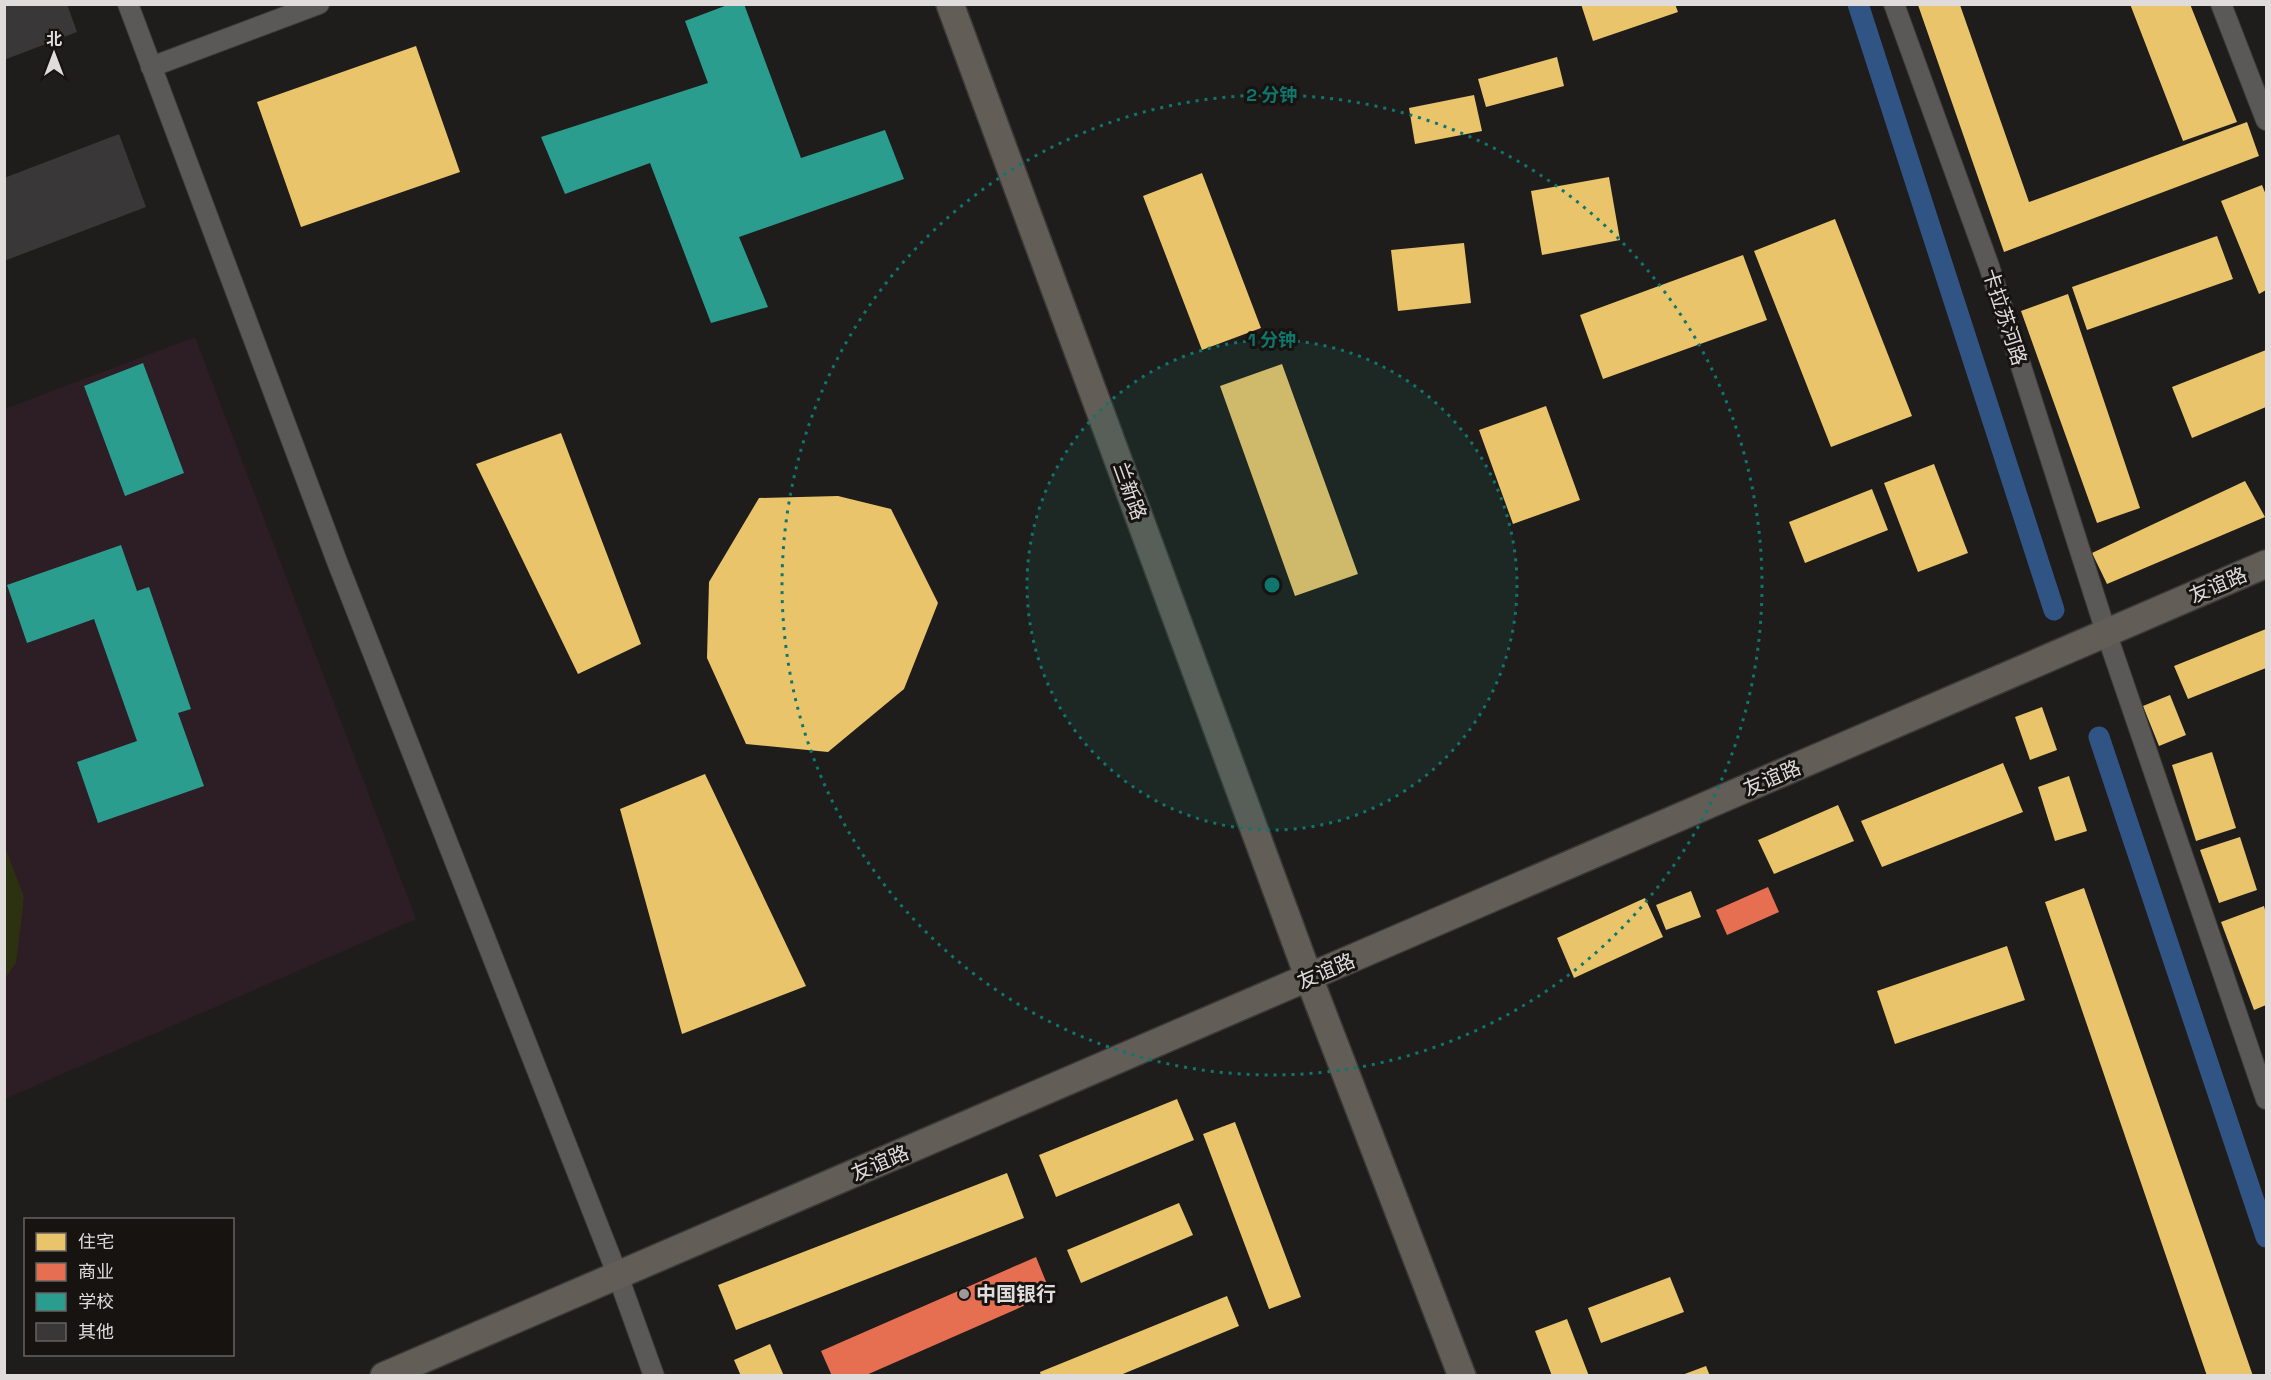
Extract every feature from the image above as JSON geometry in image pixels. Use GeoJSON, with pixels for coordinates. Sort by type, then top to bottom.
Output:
{"type":"FeatureCollection","features":[{"type":"Feature","properties":{"kind":"main road","name":"兰新路"},"geometry":{"type":"LineString","coordinates":[[950,4],[1309,978],[1462,1376]]}},
{"type":"Feature","properties":{"kind":"main road","name":"友谊路"},"geometry":{"type":"LineString","coordinates":[[384,1376],[2266,564]]}},
{"type":"Feature","properties":{"kind":"street"},"geometry":{"type":"LineString","coordinates":[[128,4],[338,564],[618,1276],[654,1376]]}},
{"type":"Feature","properties":{"kind":"street"},"geometry":{"type":"LineString","coordinates":[[151,67],[319,4]]}},
{"type":"Feature","properties":{"kind":"street","name":"卡拉苏河路"},"geometry":{"type":"LineString","coordinates":[[1894,4],[1989,266],[2106,632],[2266,1099]]}},
{"type":"Feature","properties":{"kind":"street"},"geometry":{"type":"LineString","coordinates":[[2220,4],[2266,120]]}},
{"type":"Feature","properties":{"kind":"shaded area"},"geometry":{"type":"Polygon","coordinates":[[[195,337],[416,919],[5,1099],[5,409],[195,337]]]}},
{"type":"Feature","properties":{"kind":"green space"},"geometry":{"type":"Polygon","coordinates":[[[4,845],[24,897],[16,963],[5,978],[4,845]]]}},
{"type":"Feature","properties":{"kind":"building: 住宅"},"geometry":{"type":"Polygon","coordinates":[[[1581,4],[1675,4],[1678,12],[1593,41],[1581,4]]]}},
{"type":"Feature","properties":{"kind":"building: 住宅"},"geometry":{"type":"Polygon","coordinates":[[[2130,4],[2190,4],[2237,122],[2183,141],[2130,4]]]}},
{"type":"Feature","properties":{"kind":"building: 住宅"},"geometry":{"type":"Polygon","coordinates":[[[1918,5],[1960,5],[2029,202],[2247,122],[2259,156],[2004,252],[1918,5]]]}},
{"type":"Feature","properties":{"kind":"building: 住宅"},"geometry":{"type":"Polygon","coordinates":[[[416,46],[460,172],[301,227],[257,102],[416,46]]]}},
{"type":"Feature","properties":{"kind":"building: 住宅"},"geometry":{"type":"Polygon","coordinates":[[[1557,57],[1564,86],[1486,107],[1478,79],[1557,57]]]}},
{"type":"Feature","properties":{"kind":"building: 住宅"},"geometry":{"type":"Polygon","coordinates":[[[1474,95],[1482,131],[1415,144],[1409,108],[1474,95]]]}},
{"type":"Feature","properties":{"kind":"building: 住宅"},"geometry":{"type":"Polygon","coordinates":[[[1202,173],[1261,328],[1202,350],[1143,196],[1202,173]]]}},
{"type":"Feature","properties":{"kind":"building: 住宅"},"geometry":{"type":"Polygon","coordinates":[[[1609,177],[1620,240],[1542,255],[1531,191],[1609,177]]]}},
{"type":"Feature","properties":{"kind":"building: 住宅"},"geometry":{"type":"Polygon","coordinates":[[[2262,185],[2266,195],[2266,290],[2259,294],[2221,201],[2262,185]]]}},
{"type":"Feature","properties":{"kind":"building: 住宅"},"geometry":{"type":"Polygon","coordinates":[[[1835,219],[1912,416],[1831,447],[1754,251],[1835,219]]]}},
{"type":"Feature","properties":{"kind":"building: 住宅"},"geometry":{"type":"Polygon","coordinates":[[[2217,236],[2233,279],[2087,330],[2072,287],[2217,236]]]}},
{"type":"Feature","properties":{"kind":"building: 住宅"},"geometry":{"type":"Polygon","coordinates":[[[1464,243],[1471,303],[1398,311],[1391,250],[1464,243]]]}},
{"type":"Feature","properties":{"kind":"building: 住宅"},"geometry":{"type":"Polygon","coordinates":[[[1743,255],[1767,320],[1603,379],[1580,315],[1743,255]]]}},
{"type":"Feature","properties":{"kind":"building: 住宅"},"geometry":{"type":"Polygon","coordinates":[[[2068,294],[2140,508],[2097,523],[2021,311],[2068,294]]]}},
{"type":"Feature","properties":{"kind":"building: 住宅"},"geometry":{"type":"Polygon","coordinates":[[[2266,350],[2266,407],[2192,438],[2172,387],[2266,350]]]}},
{"type":"Feature","properties":{"kind":"building: 住宅"},"geometry":{"type":"Polygon","coordinates":[[[1282,364],[1358,574],[1295,596],[1220,386],[1282,364]]]}},
{"type":"Feature","properties":{"kind":"building: 住宅"},"geometry":{"type":"Polygon","coordinates":[[[1546,406],[1580,500],[1513,524],[1479,430],[1546,406]]]}},
{"type":"Feature","properties":{"kind":"building: 住宅"},"geometry":{"type":"Polygon","coordinates":[[[561,433],[641,644],[578,674],[476,464],[561,433]]]}},
{"type":"Feature","properties":{"kind":"building: 住宅"},"geometry":{"type":"Polygon","coordinates":[[[1934,464],[1968,553],[1918,572],[1884,483],[1934,464]]]}},
{"type":"Feature","properties":{"kind":"building: 住宅"},"geometry":{"type":"Polygon","coordinates":[[[2245,481],[2265,517],[2107,584],[2092,553],[2245,481]]]}},
{"type":"Feature","properties":{"kind":"building: 住宅"},"geometry":{"type":"Polygon","coordinates":[[[1872,489],[1888,530],[1805,563],[1789,522],[1872,489]]]}},
{"type":"Feature","properties":{"kind":"building: 住宅"},"geometry":{"type":"Polygon","coordinates":[[[838,496],[891,509],[938,603],[904,689],[828,752],[746,744],[707,658],[709,582],[759,498],[838,496]]]}},
{"type":"Feature","properties":{"kind":"building: 住宅"},"geometry":{"type":"Polygon","coordinates":[[[2266,629],[2266,668],[2188,699],[2174,666],[2266,629]]]}},
{"type":"Feature","properties":{"kind":"building: 住宅"},"geometry":{"type":"Polygon","coordinates":[[[2170,695],[2186,735],[2159,746],[2143,706],[2170,695]]]}},
{"type":"Feature","properties":{"kind":"building: 住宅"},"geometry":{"type":"Polygon","coordinates":[[[2042,707],[2057,750],[2030,760],[2015,717],[2042,707]]]}},
{"type":"Feature","properties":{"kind":"building: 住宅"},"geometry":{"type":"Polygon","coordinates":[[[2212,752],[2236,828],[2196,841],[2172,765],[2212,752]]]}},
{"type":"Feature","properties":{"kind":"building: 住宅"},"geometry":{"type":"Polygon","coordinates":[[[2003,763],[2023,812],[1882,867],[1861,821],[2003,763]]]}},
{"type":"Feature","properties":{"kind":"building: 住宅"},"geometry":{"type":"Polygon","coordinates":[[[705,774],[806,986],[682,1034],[620,809],[705,774]]]}},
{"type":"Feature","properties":{"kind":"building: 住宅"},"geometry":{"type":"Polygon","coordinates":[[[2069,776],[2087,831],[2055,841],[2038,787],[2069,776]]]}},
{"type":"Feature","properties":{"kind":"building: 住宅"},"geometry":{"type":"Polygon","coordinates":[[[1838,805],[1854,841],[1774,874],[1758,840],[1838,805]]]}},
{"type":"Feature","properties":{"kind":"building: 住宅"},"geometry":{"type":"Polygon","coordinates":[[[2240,837],[2257,890],[2219,903],[2200,850],[2240,837]]]}},
{"type":"Feature","properties":{"kind":"building: 住宅"},"geometry":{"type":"Polygon","coordinates":[[[2084,888],[2253,1376],[2207,1376],[2045,902],[2084,888]]]}},
{"type":"Feature","properties":{"kind":"building: 住宅"},"geometry":{"type":"Polygon","coordinates":[[[1691,891],[1701,917],[1666,930],[1656,905],[1691,891]]]}},
{"type":"Feature","properties":{"kind":"building: 住宅"},"geometry":{"type":"Polygon","coordinates":[[[1645,898],[1663,937],[1574,978],[1557,938],[1645,898]]]}},
{"type":"Feature","properties":{"kind":"building: 住宅"},"geometry":{"type":"Polygon","coordinates":[[[2264,906],[2266,914],[2266,1005],[2254,1010],[2221,922],[2264,906]]]}},
{"type":"Feature","properties":{"kind":"building: 住宅"},"geometry":{"type":"Polygon","coordinates":[[[2007,946],[2025,1000],[1895,1044],[1877,991],[2007,946]]]}},
{"type":"Feature","properties":{"kind":"building: 住宅"},"geometry":{"type":"Polygon","coordinates":[[[1177,1099],[1194,1140],[1056,1197],[1039,1155],[1177,1099]]]}},
{"type":"Feature","properties":{"kind":"building: 住宅"},"geometry":{"type":"Polygon","coordinates":[[[1235,1122],[1301,1297],[1269,1309],[1203,1134],[1235,1122]]]}},
{"type":"Feature","properties":{"kind":"building: 住宅"},"geometry":{"type":"Polygon","coordinates":[[[1007,1173],[1024,1218],[736,1330],[718,1285],[1007,1173]]]}},
{"type":"Feature","properties":{"kind":"building: 住宅"},"geometry":{"type":"Polygon","coordinates":[[[1179,1203],[1193,1235],[1081,1283],[1067,1250],[1179,1203]]]}},
{"type":"Feature","properties":{"kind":"building: 住宅"},"geometry":{"type":"Polygon","coordinates":[[[1670,1277],[1684,1312],[1601,1343],[1588,1308],[1670,1277]]]}},
{"type":"Feature","properties":{"kind":"building: 住宅"},"geometry":{"type":"Polygon","coordinates":[[[1227,1296],[1239,1326],[1118,1376],[1041,1376],[1040,1372],[1227,1296]]]}},
{"type":"Feature","properties":{"kind":"building: 住宅"},"geometry":{"type":"Polygon","coordinates":[[[1567,1319],[1589,1376],[1552,1376],[1535,1331],[1567,1319]]]}},
{"type":"Feature","properties":{"kind":"building: 住宅"},"geometry":{"type":"Polygon","coordinates":[[[770,1344],[784,1376],[741,1376],[734,1360],[770,1344]]]}},
{"type":"Feature","properties":{"kind":"building: 住宅"},"geometry":{"type":"Polygon","coordinates":[[[1706,1366],[1710,1376],[1682,1376],[1682,1375],[1706,1366]]]}},
{"type":"Feature","properties":{"kind":"building: 商业"},"geometry":{"type":"Polygon","coordinates":[[[1768,887],[1779,912],[1727,935],[1716,910],[1768,887]]]}},
{"type":"Feature","properties":{"kind":"building: 商业"},"geometry":{"type":"Polygon","coordinates":[[[1036,1257],[1051,1294],[864,1376],[832,1376],[821,1351],[1036,1257]]]}},
{"type":"Feature","properties":{"kind":"building: 学校"},"geometry":{"type":"Polygon","coordinates":[[[730,4],[744,4],[801,158],[885,130],[904,179],[739,237],[768,307],[711,323],[650,163],[565,194],[541,137],[708,83],[685,21],[730,4]]]}},
{"type":"Feature","properties":{"kind":"building: 学校"},"geometry":{"type":"Polygon","coordinates":[[[143,363],[184,473],[125,496],[84,386],[143,363]]]}},
{"type":"Feature","properties":{"kind":"building: 学校"},"geometry":{"type":"Polygon","coordinates":[[[121,545],[137,591],[149,587],[191,709],[178,713],[204,786],[98,823],[77,762],[137,741],[94,619],[27,643],[7,585],[121,545]]]}},
{"type":"Feature","properties":{"kind":"building: 其他"},"geometry":{"type":"Polygon","coordinates":[[[4,4],[67,4],[77,32],[4,60],[4,4]]]}},
{"type":"Feature","properties":{"kind":"building: 其他"},"geometry":{"type":"Polygon","coordinates":[[[119,134],[146,207],[4,261],[4,178],[119,134]]]}},
{"type":"Feature","properties":{"kind":"waterway"},"geometry":{"type":"LineString","coordinates":[[1858,4],[2054,610]]}},
{"type":"Feature","properties":{"kind":"waterway"},"geometry":{"type":"LineString","coordinates":[[2099,737],[2266,1237]]}},
{"type":"Feature","properties":{"kind":"place","name":"中国银行"},"geometry":{"type":"Point","coordinates":[964,1294]}}]}
